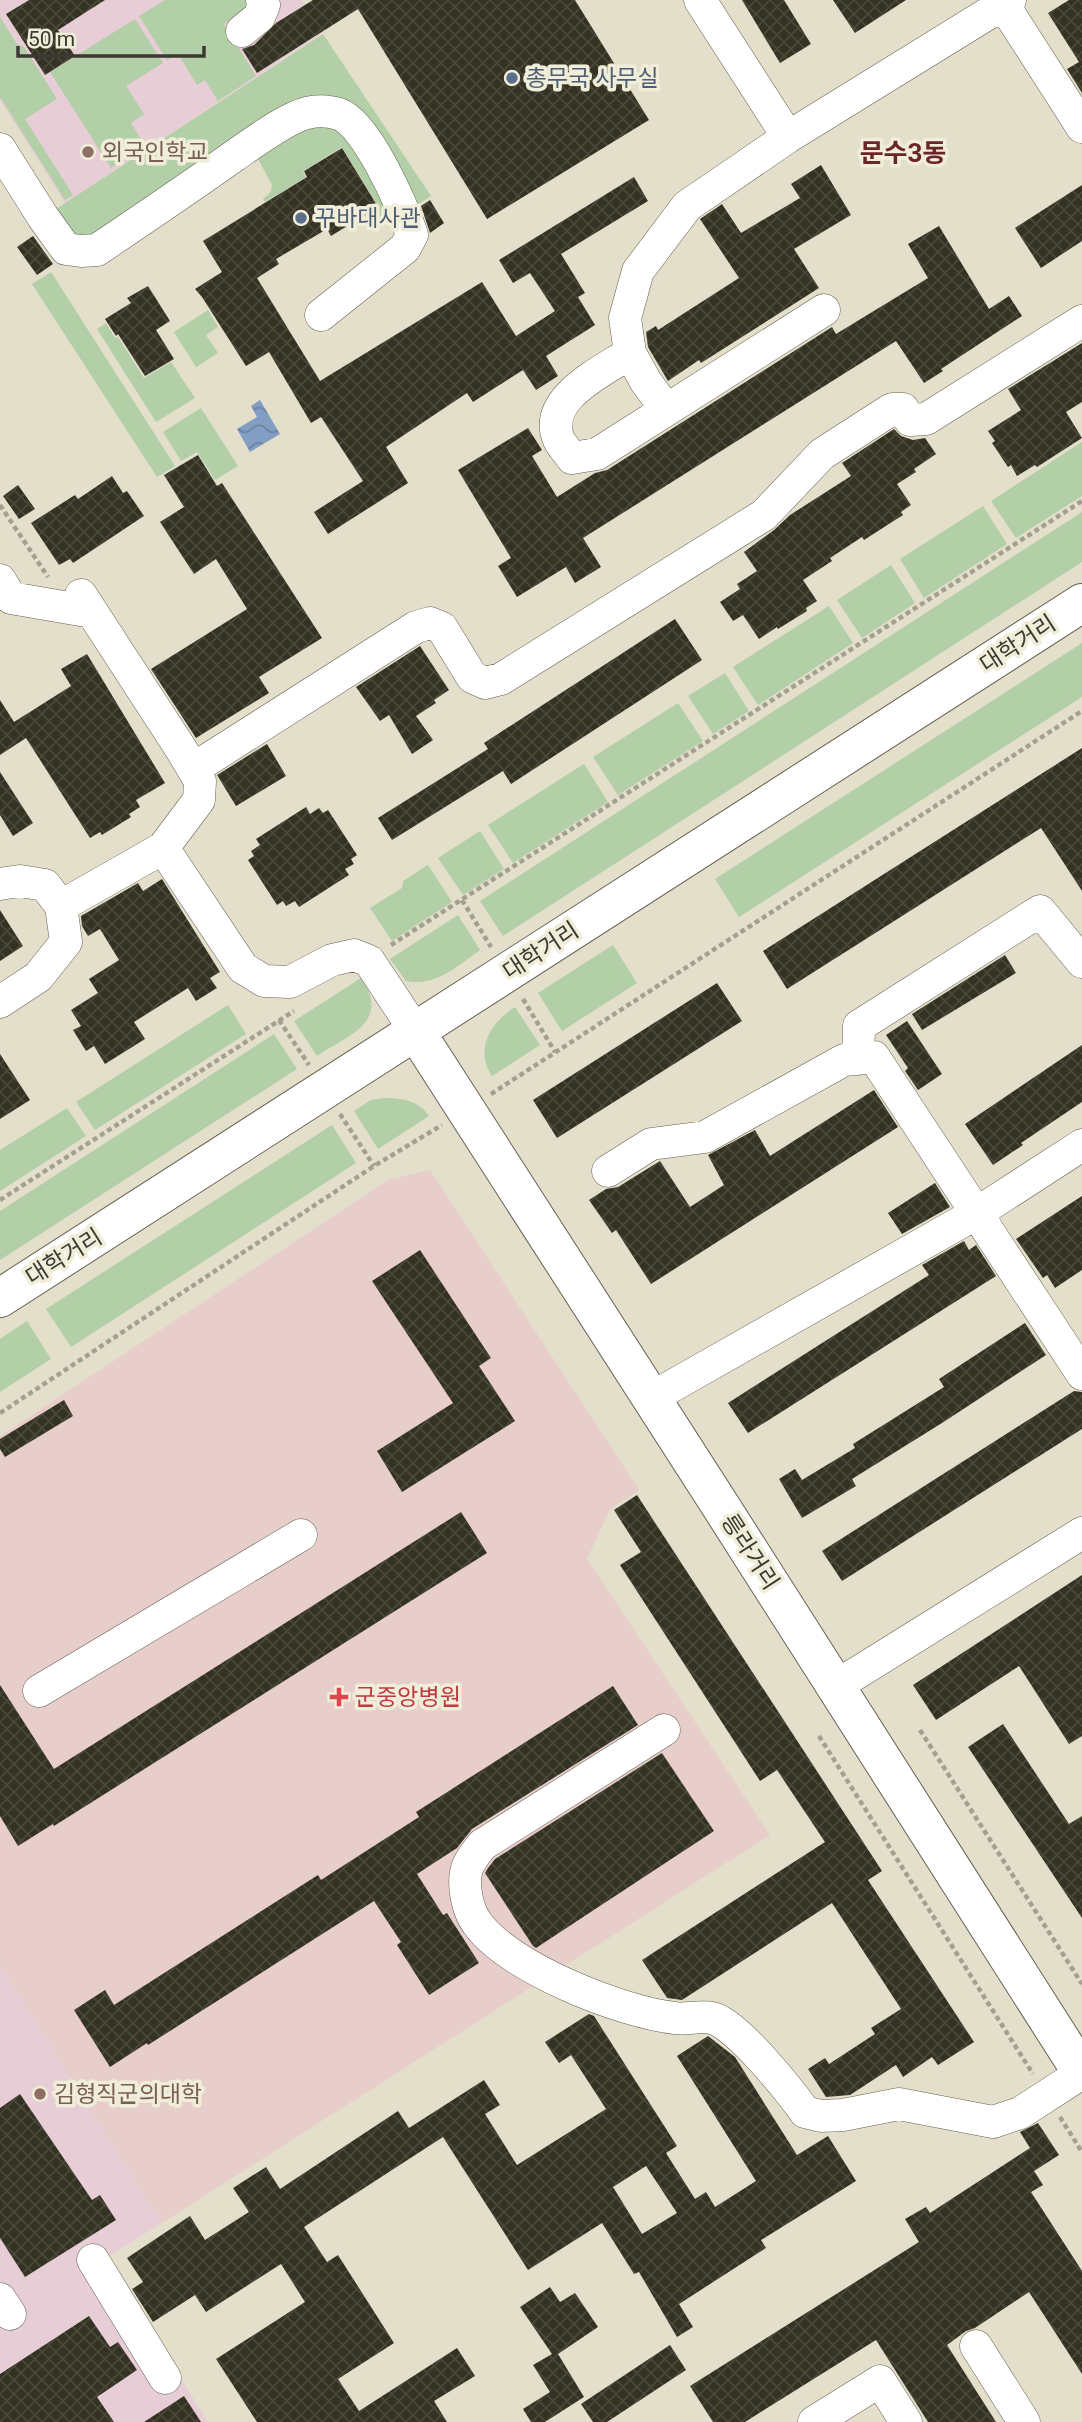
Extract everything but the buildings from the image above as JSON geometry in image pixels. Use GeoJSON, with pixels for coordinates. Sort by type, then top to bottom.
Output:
{"type":"FeatureCollection","features":[{"type":"Feature","properties":{"kind":"main road","name":"대학거리"},"geometry":{"type":"LineString","coordinates":[[0,1298],[1082,603]]}},
{"type":"Feature","properties":{"kind":"main road","name":"릉라거리"},"geometry":{"type":"LineString","coordinates":[[416,1032],[1082,2073]]}},
{"type":"Feature","properties":{"kind":"street"},"geometry":{"type":"LineString","coordinates":[[242,31],[259,17],[264,5],[262,0]]}},
{"type":"Feature","properties":{"kind":"street"},"geometry":{"type":"LineString","coordinates":[[700,0],[788,136]]}},
{"type":"Feature","properties":{"kind":"street"},"geometry":{"type":"LineString","coordinates":[[666,409],[646,382],[630,353],[625,318],[638,271],[687,206],[788,136],[1007,2],[1082,127]]}},
{"type":"Feature","properties":{"kind":"street"},"geometry":{"type":"LineString","coordinates":[[0,149],[66,248],[97,250],[267,134],[305,113],[323,111],[341,115],[355,125],[390,180],[412,235],[405,248],[321,315]]}},
{"type":"Feature","properties":{"kind":"street"},"geometry":{"type":"LineString","coordinates":[[630,353],[571,391],[556,417],[558,439],[572,458],[597,454],[824,310]]}},
{"type":"Feature","properties":{"kind":"street"},"geometry":{"type":"LineString","coordinates":[[193,769],[416,627],[430,623],[442,628],[472,677],[485,683],[501,679],[764,516],[822,454],[892,409],[903,409],[910,419],[926,419],[1082,321]]}},
{"type":"Feature","properties":{"kind":"street"},"geometry":{"type":"LineString","coordinates":[[0,580],[11,598],[86,604],[200,780],[199,800],[163,848],[61,906]]}},
{"type":"Feature","properties":{"kind":"street"},"geometry":{"type":"LineString","coordinates":[[163,848],[243,968],[264,981],[290,982],[332,960],[354,955],[369,961],[416,1032]]}},
{"type":"Feature","properties":{"kind":"street"},"geometry":{"type":"LineString","coordinates":[[0,884],[20,881],[45,885],[61,906],[66,942],[38,977],[0,1002]]}},
{"type":"Feature","properties":{"kind":"street"},"geometry":{"type":"LineString","coordinates":[[858,1059],[859,1026],[1041,911],[1082,962]]}},
{"type":"Feature","properties":{"kind":"street"},"geometry":{"type":"LineString","coordinates":[[608,1171],[651,1144],[705,1137],[844,1060],[874,1057],[1082,1374]]}},
{"type":"Feature","properties":{"kind":"street"},"geometry":{"type":"LineString","coordinates":[[651,1398],[977,1213],[1082,1145]]}},
{"type":"Feature","properties":{"kind":"street"},"geometry":{"type":"LineString","coordinates":[[836,1686],[1082,1533]]}},
{"type":"Feature","properties":{"kind":"street"},"geometry":{"type":"LineString","coordinates":[[38,1691],[301,1535]]}},
{"type":"Feature","properties":{"kind":"street"},"geometry":{"type":"LineString","coordinates":[[664,1730],[482,1845],[466,1870],[464,1890],[476,1923],[510,1954],[583,1993],[635,2010],[677,2019],[713,2018],[734,2032],[781,2078],[805,2112],[821,2116],[843,2115],[899,2104],[993,2122],[1020,2113],[1082,2073]]}},
{"type":"Feature","properties":{"kind":"street"},"geometry":{"type":"LineString","coordinates":[[93,2260],[164,2378]]}},
{"type":"Feature","properties":{"kind":"street"},"geometry":{"type":"LineString","coordinates":[[976,2346],[1024,2422]]}},
{"type":"Feature","properties":{"kind":"street"},"geometry":{"type":"LineString","coordinates":[[814,2422],[880,2381],[906,2422]]}},
{"type":"Feature","properties":{"kind":"path"},"geometry":{"type":"LineString","coordinates":[[369,961],[1082,501]]}},
{"type":"Feature","properties":{"kind":"path"},"geometry":{"type":"LineString","coordinates":[[0,505],[56,587],[86,604]]}},
{"type":"Feature","properties":{"kind":"path"},"geometry":{"type":"LineString","coordinates":[[0,1413],[374,1166],[1082,711]]}},
{"type":"Feature","properties":{"kind":"path"},"geometry":{"type":"LineString","coordinates":[[0,1200],[302,1005]]}},
{"type":"Feature","properties":{"kind":"path"},"geometry":{"type":"LineString","coordinates":[[920,1730],[1082,1984]]}},
{"type":"Feature","properties":{"kind":"path"},"geometry":{"type":"LineString","coordinates":[[819,1736],[1082,2152]]}},
{"type":"Feature","properties":{"kind":"shaded area","name":"외국인학교"},"geometry":{"type":"Polygon","coordinates":[[[0,0],[302,0],[323,33],[65,203],[0,100],[0,0]]]}},
{"type":"Feature","properties":{"kind":"shaded area","name":"군중앙병원"},"geometry":{"type":"Polygon","coordinates":[[[430,1170],[639,1490],[610,1509],[587,1559],[770,1835],[162,2223],[0,1965],[0,1436],[388,1180],[430,1170]]]}},
{"type":"Feature","properties":{"kind":"shaded area","name":"김형직군의대학"},"geometry":{"type":"Polygon","coordinates":[[[0,1965],[162,2223],[106,2258],[208,2422],[0,2422],[0,1965]]]}},
{"type":"Feature","properties":{"kind":"green space"},"geometry":{"type":"Polygon","coordinates":[[[165,0],[248,0],[244,10],[224,24],[256,76],[218,101],[205,80],[197,85],[178,54],[167,60],[139,16],[165,0]]]}},
{"type":"Feature","properties":{"kind":"green space"},"geometry":{"type":"Polygon","coordinates":[[[0,17],[17,44],[24,47],[57,99],[25,119],[73,195],[65,200],[0,97],[0,17]]]}},
{"type":"Feature","properties":{"kind":"green space"},"geometry":{"type":"Polygon","coordinates":[[[135,19],[163,63],[126,86],[144,114],[131,123],[145,146],[111,168],[50,72],[135,19]]]}},
{"type":"Feature","properties":{"kind":"green space"},"geometry":{"type":"Polygon","coordinates":[[[323,34],[431,196],[412,208],[337,108],[98,238],[78,240],[53,211],[323,34]]]}},
{"type":"Feature","properties":{"kind":"green space"},"geometry":{"type":"Polygon","coordinates":[[[309,122],[346,128],[388,210],[383,216],[366,227],[361,220],[379,208],[342,147],[303,171],[306,177],[265,202],[263,199],[271,192],[272,185],[257,157],[309,122]]]}},
{"type":"Feature","properties":{"kind":"green space"},"geometry":{"type":"Polygon","coordinates":[[[51,272],[175,466],[157,477],[32,284],[51,272]]]}},
{"type":"Feature","properties":{"kind":"green space"},"geometry":{"type":"Polygon","coordinates":[[[208,310],[218,327],[206,335],[218,353],[196,367],[174,332],[208,310]]]}},
{"type":"Feature","properties":{"kind":"green space"},"geometry":{"type":"Polygon","coordinates":[[[106,323],[144,378],[171,362],[195,398],[156,422],[97,329],[106,323]]]}},
{"type":"Feature","properties":{"kind":"green space"},"geometry":{"type":"Polygon","coordinates":[[[201,408],[238,466],[215,480],[197,452],[181,461],[163,432],[201,408]]]}},
{"type":"Feature","properties":{"kind":"green space"},"geometry":{"type":"Polygon","coordinates":[[[1082,442],[1082,496],[1016,538],[991,501],[1082,442]]]}},
{"type":"Feature","properties":{"kind":"green space"},"geometry":{"type":"Polygon","coordinates":[[[983,506],[1007,544],[924,598],[900,559],[983,506]]]}},
{"type":"Feature","properties":{"kind":"green space"},"geometry":{"type":"Polygon","coordinates":[[[1082,512],[1082,562],[503,936],[480,901],[1082,512]]]}},
{"type":"Feature","properties":{"kind":"green space"},"geometry":{"type":"Polygon","coordinates":[[[891,565],[915,603],[862,638],[837,600],[891,565]]]}},
{"type":"Feature","properties":{"kind":"green space"},"geometry":{"type":"Polygon","coordinates":[[[829,606],[853,643],[758,705],[733,667],[829,606]]]}},
{"type":"Feature","properties":{"kind":"green space"},"geometry":{"type":"Polygon","coordinates":[[[1082,643],[1082,697],[739,917],[715,879],[1082,643]]]}},
{"type":"Feature","properties":{"kind":"green space"},"geometry":{"type":"Polygon","coordinates":[[[725,673],[749,711],[713,734],[688,696],[725,673]]]}},
{"type":"Feature","properties":{"kind":"green space"},"geometry":{"type":"Polygon","coordinates":[[[678,703],[703,741],[618,795],[593,757],[678,703]]]}},
{"type":"Feature","properties":{"kind":"green space"},"geometry":{"type":"Polygon","coordinates":[[[584,764],[608,802],[513,863],[488,825],[584,764]]]}},
{"type":"Feature","properties":{"kind":"green space"},"geometry":{"type":"Polygon","coordinates":[[[480,831],[504,869],[463,895],[438,858],[480,831]]]}},
{"type":"Feature","properties":{"kind":"green space"},"geometry":{"type":"Polygon","coordinates":[[[428,865],[452,902],[392,941],[370,908],[402,888],[403,881],[428,865]]]}},
{"type":"Feature","properties":{"kind":"green space"},"geometry":{"type":"Polygon","coordinates":[[[458,915],[480,950],[437,978],[406,981],[390,959],[458,915]]]}},
{"type":"Feature","properties":{"kind":"green space"},"geometry":{"type":"Polygon","coordinates":[[[613,945],[637,983],[562,1031],[538,993],[613,945]]]}},
{"type":"Feature","properties":{"kind":"green space"},"geometry":{"type":"Polygon","coordinates":[[[361,978],[369,993],[369,1016],[353,1033],[317,1056],[294,1021],[361,978]]]}},
{"type":"Feature","properties":{"kind":"green space"},"geometry":{"type":"Polygon","coordinates":[[[228,1005],[246,1034],[95,1130],[76,1102],[228,1005]]]}},
{"type":"Feature","properties":{"kind":"green space"},"geometry":{"type":"Polygon","coordinates":[[[515,1007],[540,1045],[492,1076],[485,1056],[488,1037],[499,1020],[515,1007]]]}},
{"type":"Feature","properties":{"kind":"green space"},"geometry":{"type":"Polygon","coordinates":[[[274,1034],[297,1069],[0,1260],[0,1211],[274,1034]]]}},
{"type":"Feature","properties":{"kind":"green space"},"geometry":{"type":"Polygon","coordinates":[[[385,1098],[410,1101],[429,1116],[378,1149],[354,1111],[371,1100],[385,1098]]]}},
{"type":"Feature","properties":{"kind":"green space"},"geometry":{"type":"Polygon","coordinates":[[[67,1108],[86,1136],[0,1191],[0,1150],[67,1108]]]}},
{"type":"Feature","properties":{"kind":"green space"},"geometry":{"type":"Polygon","coordinates":[[[332,1125],[356,1163],[71,1347],[46,1309],[332,1125]]]}},
{"type":"Feature","properties":{"kind":"green space"},"geometry":{"type":"Polygon","coordinates":[[[27,1321],[51,1359],[0,1392],[0,1339],[27,1321]]]}},
{"type":"Feature","properties":{"kind":"water"},"geometry":{"type":"Polygon","coordinates":[[[260,400],[280,434],[250,452],[237,429],[257,417],[251,406],[260,400]]]}},
{"type":"Feature","properties":{"kind":"place","name":"총무국 사무실"},"geometry":{"type":"Point","coordinates":[512,78]}},
{"type":"Feature","properties":{"kind":"place","name":"외국인학교"},"geometry":{"type":"Point","coordinates":[88,152]}},
{"type":"Feature","properties":{"kind":"place","name":"꾸바대사관"},"geometry":{"type":"Point","coordinates":[301,218]}},
{"type":"Feature","properties":{"kind":"place","name":"군중앙병원"},"geometry":{"type":"Point","coordinates":[339,1697]}},
{"type":"Feature","properties":{"kind":"place","name":"김형직군의대학"},"geometry":{"type":"Point","coordinates":[40,2094]}},
{"type":"Feature","properties":{"kind":"district","name":"문수3동"},"geometry":{"type":"Point","coordinates":[903,153]}}]}
